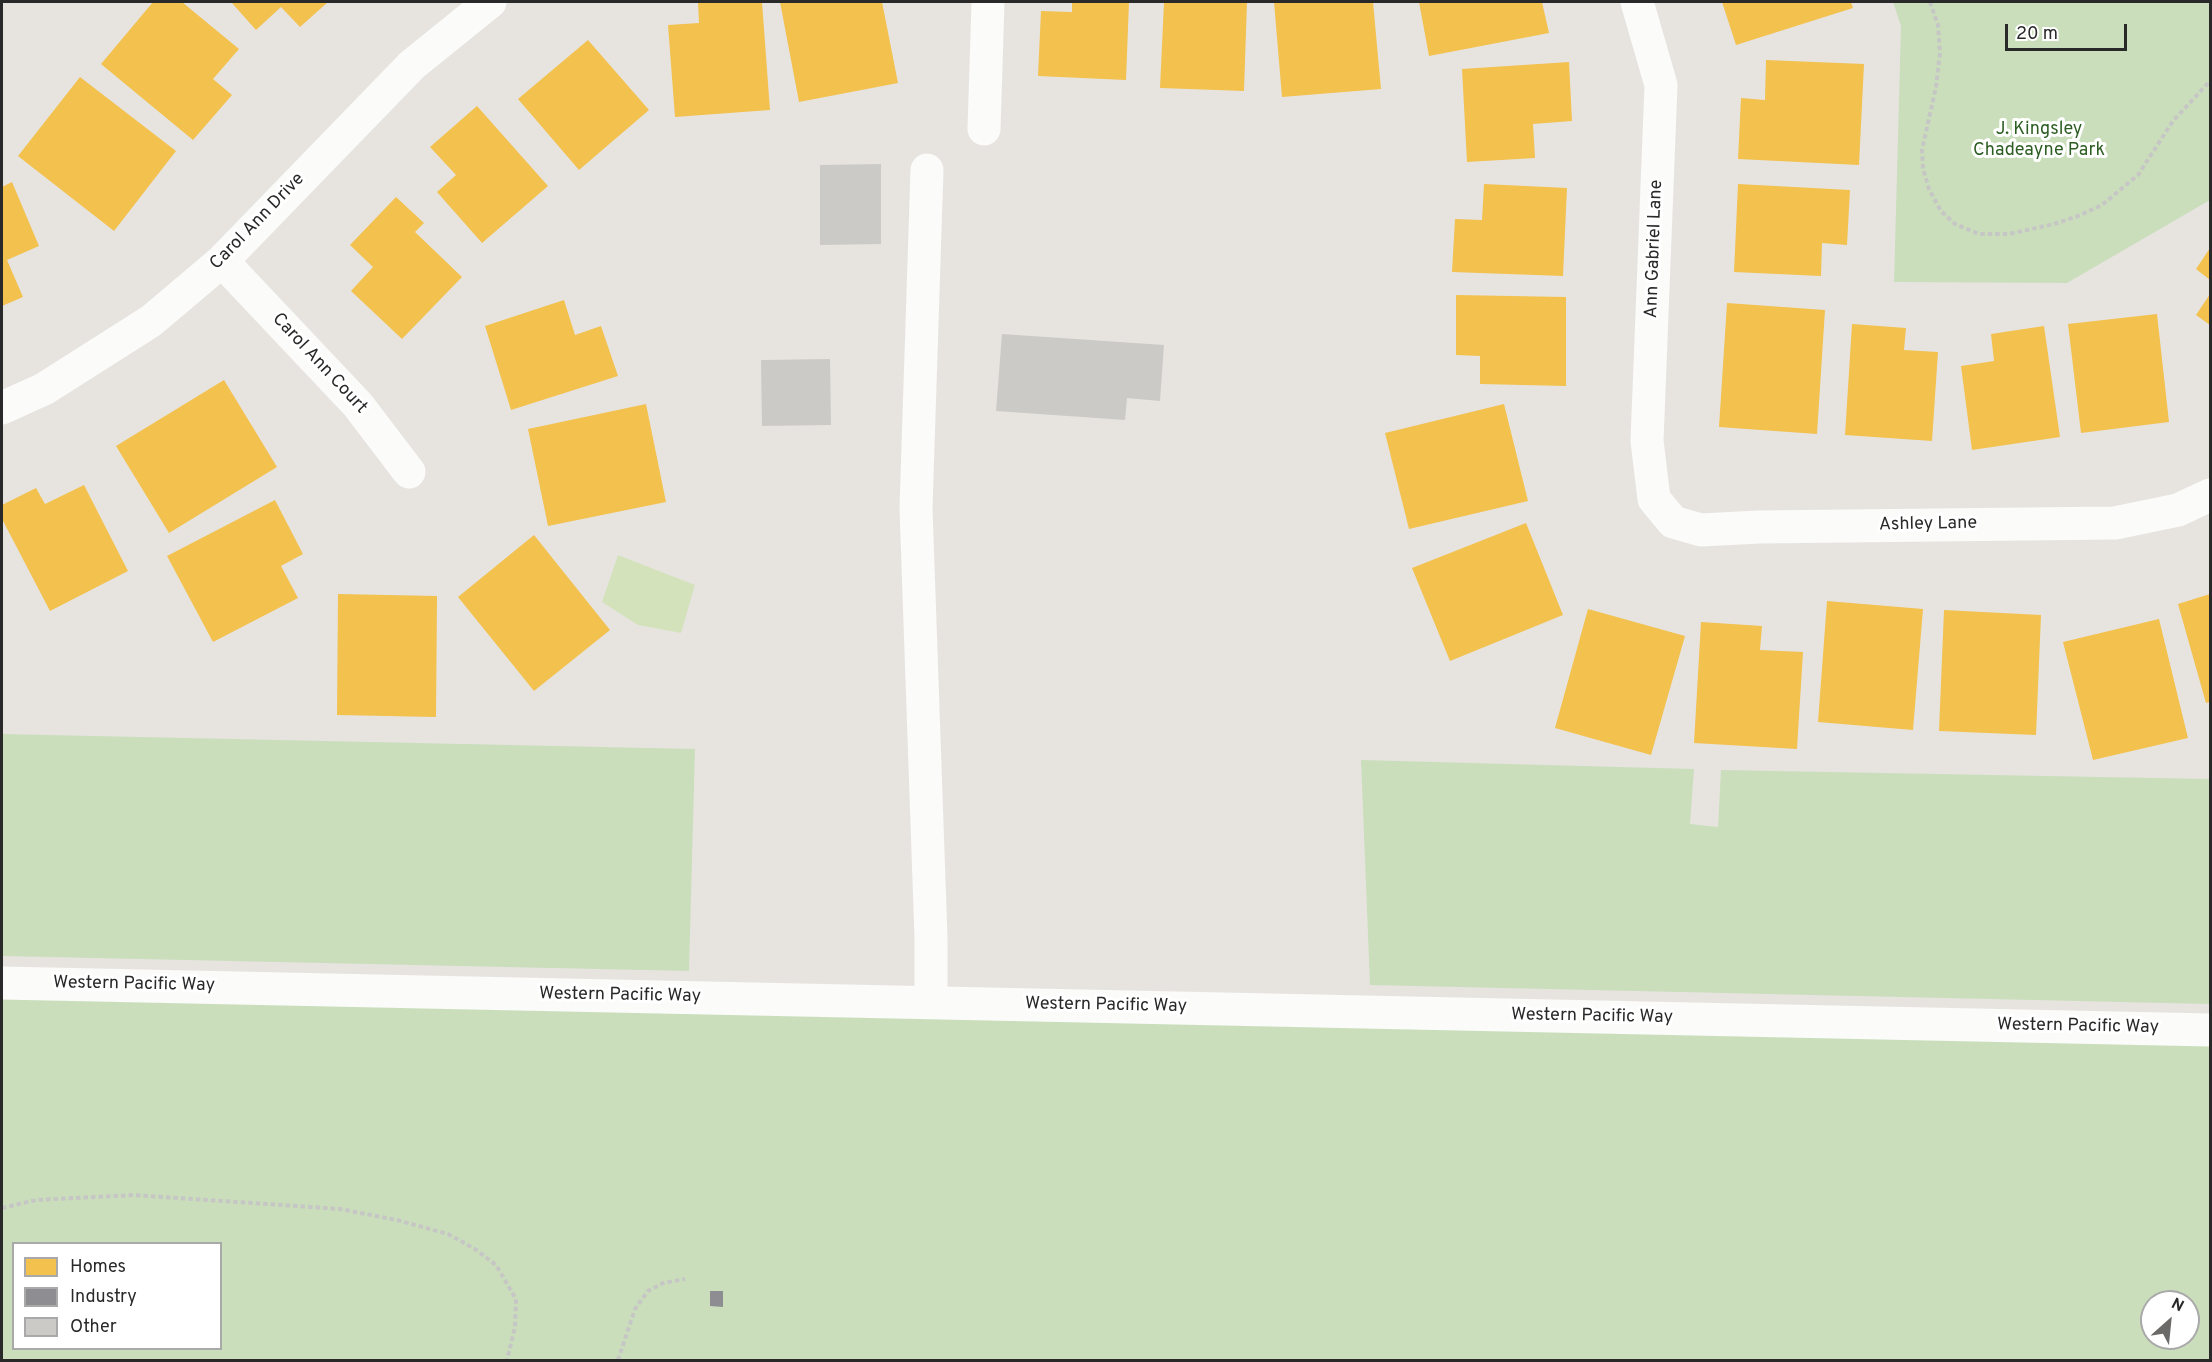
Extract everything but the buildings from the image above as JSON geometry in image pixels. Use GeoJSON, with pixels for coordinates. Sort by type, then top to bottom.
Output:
{"type":"FeatureCollection","features":[{"type":"Feature","properties":{"kind":"street","name":"Carol Ann Drive"},"geometry":{"type":"LineString","coordinates":[[2,408],[44,389],[151,321],[222,261],[412,65],[490,2]]}},
{"type":"Feature","properties":{"kind":"street"},"geometry":{"type":"LineString","coordinates":[[984,129],[988,2]]}},
{"type":"Feature","properties":{"kind":"street","name":"Ann Gabriel Lane"},"geometry":{"type":"LineString","coordinates":[[1637,2],[1662,85],[1647,441],[1654,499]]}},
{"type":"Feature","properties":{"kind":"street"},"geometry":{"type":"LineString","coordinates":[[927,170],[916,508],[931,938],[931,1002]]}},
{"type":"Feature","properties":{"kind":"street","name":"Carol Ann Court"},"geometry":{"type":"LineString","coordinates":[[222,261],[358,405],[409,472]]}},
{"type":"Feature","properties":{"kind":"street","name":"Ashley Lane"},"geometry":{"type":"LineString","coordinates":[[1654,499],[1673,522],[1701,530],[1759,527],[2115,523],[2178,510],[2211,495]]}},
{"type":"Feature","properties":{"kind":"street","name":"Western Pacific Way"},"geometry":{"type":"LineString","coordinates":[[2,983],[2211,1030]]}},
{"type":"Feature","properties":{"kind":"path"},"geometry":{"type":"LineString","coordinates":[[1930,2],[1938,25],[1940,53],[1936,87],[1922,150],[1923,169],[1929,189],[1941,211],[1956,224],[1979,234],[2009,234],[2054,224],[2102,205],[2138,175],[2173,122],[2211,81]]}},
{"type":"Feature","properties":{"kind":"path"},"geometry":{"type":"LineString","coordinates":[[2,1208],[36,1200],[134,1196],[340,1209],[397,1220],[448,1234],[475,1249],[496,1265],[516,1299],[515,1327],[507,1360]]}},
{"type":"Feature","properties":{"kind":"path"},"geometry":{"type":"LineString","coordinates":[[618,1360],[635,1309],[648,1291],[663,1283],[685,1279]]}},
{"type":"Feature","properties":{"kind":"green space","name":"J. Kingsley Chadeayne Park"},"geometry":{"type":"Polygon","coordinates":[[[1893,2],[2210,2],[2210,200],[2067,283],[1894,282],[1901,26],[1893,2]]]}},
{"type":"Feature","properties":{"kind":"green space"},"geometry":{"type":"Polygon","coordinates":[[[618,555],[695,585],[681,633],[638,625],[602,602],[618,555]]]}},
{"type":"Feature","properties":{"kind":"green space"},"geometry":{"type":"Polygon","coordinates":[[[2,734],[695,749],[689,971],[2,956],[2,734]]]}},
{"type":"Feature","properties":{"kind":"green space"},"geometry":{"type":"Polygon","coordinates":[[[1361,760],[1694,769],[1690,824],[1718,827],[1721,770],[2210,779],[2210,1004],[1370,985],[1361,760]]]}},
{"type":"Feature","properties":{"kind":"green space"},"geometry":{"type":"Polygon","coordinates":[[[2,997],[2210,1041],[2210,1360],[2,1360],[2,997]]]}}]}
